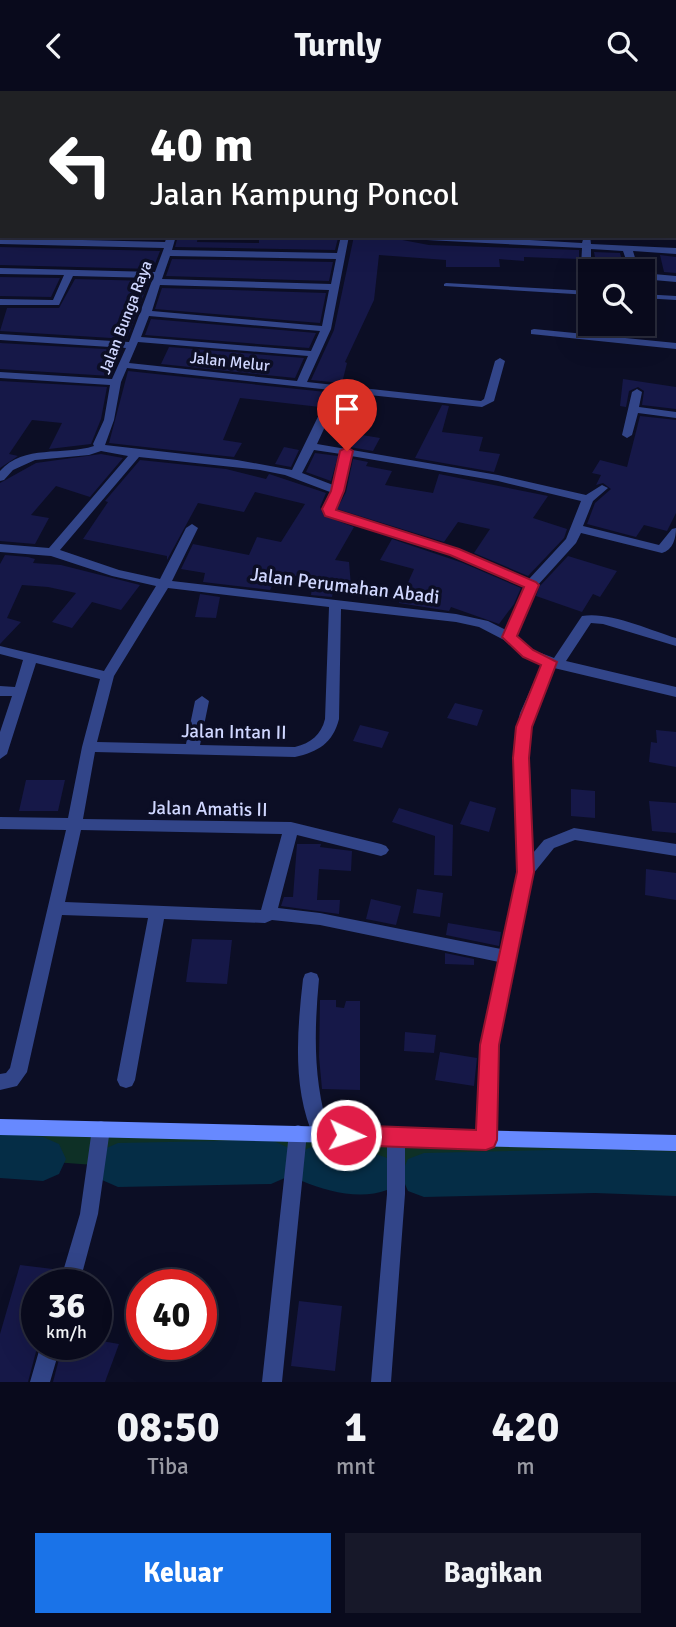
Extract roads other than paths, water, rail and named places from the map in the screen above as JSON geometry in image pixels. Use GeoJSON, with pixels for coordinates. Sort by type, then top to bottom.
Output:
{"type":"FeatureCollection","features":[{"type":"Feature","properties":{"kind":"street"},"geometry":{"type":"LineString","coordinates":[[301,384],[326,329],[344,238]]}},
{"type":"Feature","properties":{"kind":"street"},"geometry":{"type":"LineString","coordinates":[[479,238],[587,241],[627,248],[676,251]]}},
{"type":"Feature","properties":{"kind":"street"},"geometry":{"type":"LineString","coordinates":[[0,241],[169,245],[340,256]]}},
{"type":"Feature","properties":{"kind":"street"},"geometry":{"type":"LineString","coordinates":[[585,259],[587,241]]}},
{"type":"Feature","properties":{"kind":"street","name":"Jalan Bunga Raya"},"geometry":{"type":"LineString","coordinates":[[101,449],[98,444],[109,420],[116,382],[146,313],[169,245]]}},
{"type":"Feature","properties":{"kind":"street"},"geometry":{"type":"LineString","coordinates":[[627,248],[631,259]]}},
{"type":"Feature","properties":{"kind":"street"},"geometry":{"type":"LineString","coordinates":[[0,271],[70,272],[335,286]]}},
{"type":"Feature","properties":{"kind":"street"},"geometry":{"type":"LineString","coordinates":[[48,317],[70,272]]}},
{"type":"Feature","properties":{"kind":"street"},"geometry":{"type":"LineString","coordinates":[[655,278],[676,279]]}},
{"type":"Feature","properties":{"kind":"street"},"geometry":{"type":"LineString","coordinates":[[0,302],[56,303]]}},
{"type":"Feature","properties":{"kind":"street"},"geometry":{"type":"LineString","coordinates":[[146,313],[326,329]]}},
{"type":"Feature","properties":{"kind":"street"},"geometry":{"type":"LineString","coordinates":[[534,332],[676,346]]}},
{"type":"Feature","properties":{"kind":"street"},"geometry":{"type":"LineString","coordinates":[[0,337],[133,342],[315,355]]}},
{"type":"Feature","properties":{"kind":"street","name":"Jalan Melur"},"geometry":{"type":"LineString","coordinates":[[123,365],[486,403],[500,361]]}},
{"type":"Feature","properties":{"kind":"street"},"geometry":{"type":"LineString","coordinates":[[0,375],[116,382]]}},
{"type":"Feature","properties":{"kind":"street"},"geometry":{"type":"LineString","coordinates":[[295,475],[337,388]]}},
{"type":"Feature","properties":{"kind":"street"},"geometry":{"type":"LineString","coordinates":[[628,435],[637,393]]}},
{"type":"Feature","properties":{"kind":"street"},"geometry":{"type":"LineString","coordinates":[[634,409],[676,415]]}},
{"type":"Feature","properties":{"kind":"street"},"geometry":{"type":"LineString","coordinates":[[311,446],[498,478],[587,499]]}},
{"type":"Feature","properties":{"kind":"street"},"geometry":{"type":"LineString","coordinates":[[0,478],[5,471],[39,455],[89,453],[101,449],[134,456],[236,463],[295,475],[337,491]]}},
{"type":"Feature","properties":{"kind":"street"},"geometry":{"type":"LineString","coordinates":[[347,451],[337,491],[328,509],[335,516],[454,552],[531,585]]}},
{"type":"Feature","properties":{"kind":"street"},"geometry":{"type":"LineString","coordinates":[[52,552],[134,456]]}},
{"type":"Feature","properties":{"kind":"street"},"geometry":{"type":"LineString","coordinates":[[509,637],[531,585],[579,529],[587,499],[602,488]]}},
{"type":"Feature","properties":{"kind":"street"},"geometry":{"type":"LineString","coordinates":[[0,1082],[12,1080],[18,1072],[107,676],[163,584],[192,528]]}},
{"type":"Feature","properties":{"kind":"street"},"geometry":{"type":"LineString","coordinates":[[579,529],[662,549],[676,532]]}},
{"type":"Feature","properties":{"kind":"street","name":"Jalan Perumahan Abadi"},"geometry":{"type":"LineString","coordinates":[[0,548],[52,552],[116,573],[163,584],[230,590],[335,606],[373,606],[456,618],[482,624],[509,637],[528,653],[553,663],[676,692]]}},
{"type":"Feature","properties":{"kind":"street","name":"Jalan Intan II"},"geometry":{"type":"LineString","coordinates":[[89,747],[295,752],[308,749],[325,738],[332,719],[335,606]]}},
{"type":"Feature","properties":{"kind":"street"},"geometry":{"type":"LineString","coordinates":[[486,1140],[489,1045],[526,872],[522,737],[527,713],[553,663],[587,619],[604,620],[676,642]]}},
{"type":"Feature","properties":{"kind":"street"},"geometry":{"type":"LineString","coordinates":[[0,650],[107,676]]}},
{"type":"Feature","properties":{"kind":"street"},"geometry":{"type":"LineString","coordinates":[[1,750],[31,657]]}},
{"type":"Feature","properties":{"kind":"street"},"geometry":{"type":"LineString","coordinates":[[0,691],[18,692]]}},
{"type":"Feature","properties":{"kind":"street"},"geometry":{"type":"LineString","coordinates":[[192,750],[202,701]]}},
{"type":"Feature","properties":{"kind":"street","name":"Jalan Amatis II"},"geometry":{"type":"LineString","coordinates":[[0,823],[291,828],[269,913]]}},
{"type":"Feature","properties":{"kind":"street"},"geometry":{"type":"LineString","coordinates":[[291,828],[382,850]]}},
{"type":"Feature","properties":{"kind":"street"},"geometry":{"type":"LineString","coordinates":[[526,872],[549,844],[574,834],[676,850]]}},
{"type":"Feature","properties":{"kind":"street"},"geometry":{"type":"LineString","coordinates":[[56,908],[257,918],[269,913],[320,919],[508,957]]}},
{"type":"Feature","properties":{"kind":"street"},"geometry":{"type":"LineString","coordinates":[[126,1080],[157,913]]}},
{"type":"Feature","properties":{"kind":"street"},"geometry":{"type":"LineString","coordinates":[[312,979],[304,1041],[313,1114],[321,1134]]}},
{"type":"Feature","properties":{"kind":"street"},"geometry":{"type":"LineString","coordinates":[[0,1127],[101,1129],[297,1140],[321,1134],[397,1146],[486,1140],[676,1143]]}},
{"type":"Feature","properties":{"kind":"street"},"geometry":{"type":"LineString","coordinates":[[74,1269],[89,1214],[89,1198],[101,1129]]}},
{"type":"Feature","properties":{"kind":"street"},"geometry":{"type":"LineString","coordinates":[[272,1382],[297,1140]]}},
{"type":"Feature","properties":{"kind":"street"},"geometry":{"type":"LineString","coordinates":[[381,1382],[396,1194],[397,1146]]}},
{"type":"Feature","properties":{"kind":"street"},"geometry":{"type":"LineString","coordinates":[[40,1382],[46,1360]]}},
{"type":"Feature","properties":{"kind":"lane"},"geometry":{"type":"LineString","coordinates":[[446,285],[578,292]]}},
{"type":"Feature","properties":{"kind":"lane"},"geometry":{"type":"LineString","coordinates":[[655,297],[676,298]]}},
{"type":"Feature","properties":{"kind":"waterway"},"geometry":{"type":"LineString","coordinates":[[0,1156],[43,1159]]}},
{"type":"Feature","properties":{"kind":"waterway"},"geometry":{"type":"LineString","coordinates":[[118,1165],[271,1162]]}},
{"type":"Feature","properties":{"kind":"waterway"},"geometry":{"type":"LineString","coordinates":[[318,1166],[371,1174]]}},
{"type":"Feature","properties":{"kind":"waterway"},"geometry":{"type":"LineString","coordinates":[[424,1175],[595,1171],[676,1174]]}}]}
